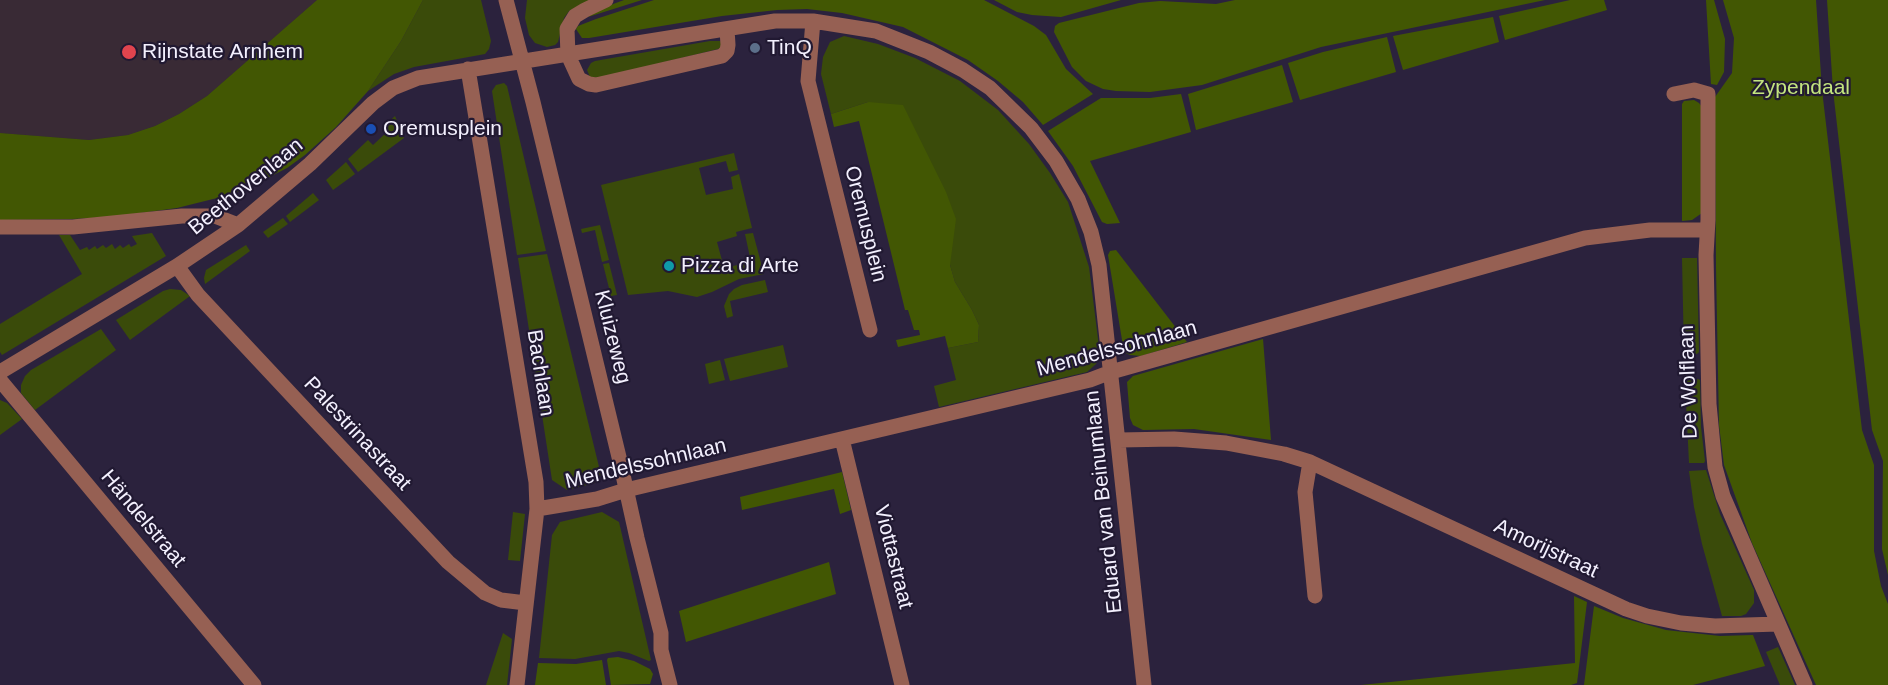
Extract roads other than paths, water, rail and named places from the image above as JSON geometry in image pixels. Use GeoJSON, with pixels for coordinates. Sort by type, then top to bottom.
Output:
{"type":"FeatureCollection","features":[{"type":"Feature","properties":{"kind":"street","name":"Kluizeweg"},"geometry":{"type":"LineString","coordinates":[[506,0],[662,633],[661,650],[670,685]]}},
{"type":"Feature","properties":{"kind":"street"},"geometry":{"type":"LineString","coordinates":[[606,0],[585,10],[570,22],[567,29],[568,55],[579,79],[597,86],[722,56],[729,45],[727,29]]}},
{"type":"Feature","properties":{"kind":"street","name":"Eduard van Beinumlaan"},"geometry":{"type":"LineString","coordinates":[[522,60],[568,55],[775,21],[813,21],[876,31],[929,52],[990,88],[1031,128],[1056,161],[1078,199],[1091,232],[1100,265],[1144,685]]}},
{"type":"Feature","properties":{"kind":"street","name":"Oremusplein"},"geometry":{"type":"LineString","coordinates":[[813,21],[808,81],[870,330]]}},
{"type":"Feature","properties":{"kind":"street","name":"Beethovenlaan"},"geometry":{"type":"LineString","coordinates":[[0,372],[177,266],[238,225],[310,164],[373,103],[393,88],[418,78],[522,60]]}},
{"type":"Feature","properties":{"kind":"street","name":"Bachlaan"},"geometry":{"type":"LineString","coordinates":[[468,69],[536,482],[537,509],[517,685]]}},
{"type":"Feature","properties":{"kind":"street","name":"De Wolflaan"},"geometry":{"type":"LineString","coordinates":[[1674,94],[1694,90],[1708,94],[1708,220],[1706,230],[1709,404],[1715,468],[1723,496],[1805,685]]}},
{"type":"Feature","properties":{"kind":"street"},"geometry":{"type":"LineString","coordinates":[[0,227],[73,227],[182,216],[215,216],[238,225]]}},
{"type":"Feature","properties":{"kind":"street","name":"Mendelssohnlaan"},"geometry":{"type":"LineString","coordinates":[[537,509],[597,499],[626,490],[1090,380],[1111,372],[1586,238],[1650,230],[1706,230]]}},
{"type":"Feature","properties":{"kind":"street","name":"Palestrinastraat"},"geometry":{"type":"LineString","coordinates":[[177,266],[198,295],[448,562],[485,593],[501,600],[526,603]]}},
{"type":"Feature","properties":{"kind":"street","name":"Händelstraat"},"geometry":{"type":"LineString","coordinates":[[0,380],[254,685]]}},
{"type":"Feature","properties":{"kind":"street","name":"Amorijstraat"},"geometry":{"type":"LineString","coordinates":[[1119,440],[1174,439],[1226,443],[1284,454],[1310,462],[1626,609],[1681,623],[1715,626],[1778,624]]}},
{"type":"Feature","properties":{"kind":"street","name":"Viottastraat"},"geometry":{"type":"LineString","coordinates":[[842,440],[902,685]]}},
{"type":"Feature","properties":{"kind":"street"},"geometry":{"type":"LineString","coordinates":[[1310,462],[1305,492],[1315,596]]}},
{"type":"Feature","properties":{"kind":"place","name":"TinQ"},"geometry":{"type":"Point","coordinates":[755,48]}},
{"type":"Feature","properties":{"kind":"place","name":"Rijnstate Arnhem"},"geometry":{"type":"Point","coordinates":[129,52]}},
{"type":"Feature","properties":{"kind":"place","name":"Oremusplein"},"geometry":{"type":"Point","coordinates":[371,129]}},
{"type":"Feature","properties":{"kind":"place","name":"Pizza di Arte"},"geometry":{"type":"Point","coordinates":[669,266]}},
{"type":"Feature","properties":{"kind":"park label","name":"Zypendaal"},"geometry":{"type":"Point","coordinates":[1801,88]}}]}
